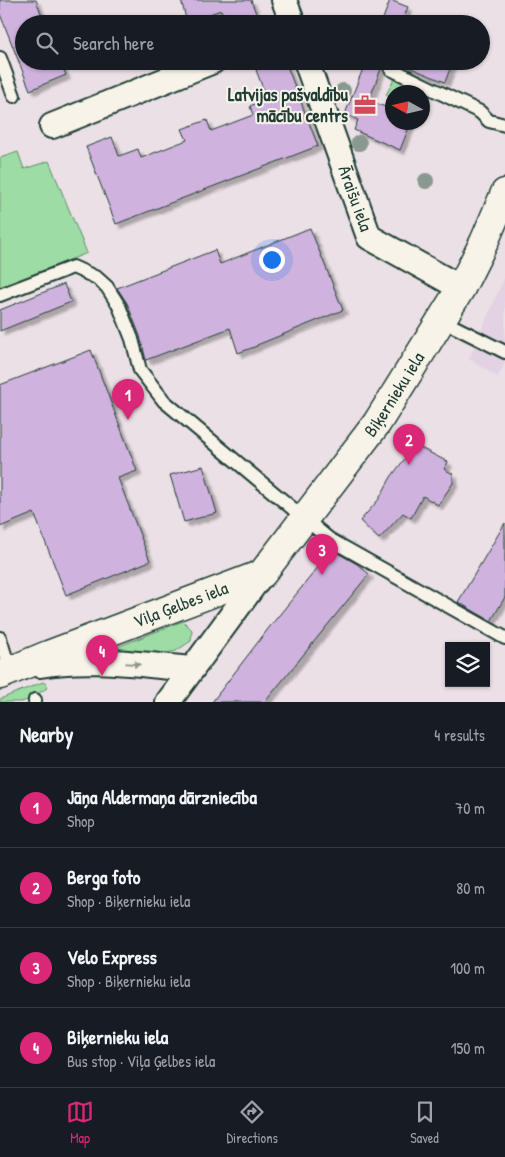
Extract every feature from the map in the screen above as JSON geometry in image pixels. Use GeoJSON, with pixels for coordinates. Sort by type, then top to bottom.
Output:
{"type":"FeatureCollection","features":[{"type":"Feature","properties":{"kind":"street"},"geometry":{"type":"LineString","coordinates":[[284,0],[290,15]]}},
{"type":"Feature","properties":{"kind":"street"},"geometry":{"type":"LineString","coordinates":[[52,126],[191,70]]}},
{"type":"Feature","properties":{"kind":"street","name":"Āraišu iela"},"geometry":{"type":"LineString","coordinates":[[309,70],[369,237],[460,288]]}},
{"type":"Feature","properties":{"kind":"street","name":"Biķernieku iela"},"geometry":{"type":"LineString","coordinates":[[168,702],[262,574],[378,423],[460,288],[484,242],[505,193]]}},
{"type":"Feature","properties":{"kind":"street","name":"Viļa Ģelbes iela"},"geometry":{"type":"LineString","coordinates":[[8,672],[262,574]]}},
{"type":"Feature","properties":{"kind":"street"},"geometry":{"type":"LineString","coordinates":[[8,672],[60,661],[92,660],[192,669]]}},
{"type":"Feature","properties":{"kind":"lane"},"geometry":{"type":"LineString","coordinates":[[0,58],[14,96]]}},
{"type":"Feature","properties":{"kind":"lane"},"geometry":{"type":"LineString","coordinates":[[393,70],[480,112],[489,121],[505,125]]}},
{"type":"Feature","properties":{"kind":"lane"},"geometry":{"type":"LineString","coordinates":[[0,296],[73,267],[96,278],[107,287],[119,306],[132,339],[140,370],[164,401],[329,539],[505,638]]}},
{"type":"Feature","properties":{"kind":"lane"},"geometry":{"type":"LineString","coordinates":[[441,320],[505,352]]}},
{"type":"Feature","properties":{"kind":"lane"},"geometry":{"type":"LineString","coordinates":[[0,638],[8,672]]}},
{"type":"Feature","properties":{"kind":"shaded area"},"geometry":{"type":"Polygon","coordinates":[[[505,276],[505,363],[498,377],[469,359],[505,276]]]}},
{"type":"Feature","properties":{"kind":"green space"},"geometry":{"type":"Polygon","coordinates":[[[395,77],[413,85],[391,85],[395,77]]]}},
{"type":"Feature","properties":{"kind":"green space"},"geometry":{"type":"Polygon","coordinates":[[[18,152],[24,169],[49,161],[87,253],[0,288],[0,158],[18,152]]]}},
{"type":"Feature","properties":{"kind":"green space"},"geometry":{"type":"Polygon","coordinates":[[[183,621],[192,630],[191,641],[176,651],[161,654],[113,652],[112,649],[183,621]]]}},
{"type":"Feature","properties":{"kind":"green space"},"geometry":{"type":"Polygon","coordinates":[[[43,682],[47,688],[28,700],[0,702],[0,699],[43,682]]]}},
{"type":"Feature","properties":{"kind":"building"},"geometry":{"type":"Polygon","coordinates":[[[0,0],[36,0],[42,15],[15,15],[15,52],[0,14],[0,0]]]}},
{"type":"Feature","properties":{"kind":"building"},"geometry":{"type":"Polygon","coordinates":[[[181,0],[251,0],[257,15],[223,15],[221,10],[207,15],[185,15],[181,0]]]}},
{"type":"Feature","properties":{"kind":"building"},"geometry":{"type":"Polygon","coordinates":[[[390,0],[408,7],[405,15],[384,15],[390,0]]]}},
{"type":"Feature","properties":{"kind":"building"},"geometry":{"type":"Polygon","coordinates":[[[22,70],[64,70],[66,75],[30,90],[22,70]]]}},
{"type":"Feature","properties":{"kind":"building"},"geometry":{"type":"Polygon","coordinates":[[[256,70],[288,70],[318,146],[116,224],[86,147],[112,137],[119,156],[138,149],[141,158],[187,140],[182,129],[207,120],[211,131],[253,115],[250,106],[267,99],[256,70]]]}},
{"type":"Feature","properties":{"kind":"building","name":"Latvijas pašvaldību mācību centrs"},"geometry":{"type":"Polygon","coordinates":[[[362,70],[381,70],[369,100],[385,107],[385,130],[408,130],[400,150],[354,130],[358,120],[345,114],[362,70]]]}},
{"type":"Feature","properties":{"kind":"building"},"geometry":{"type":"Polygon","coordinates":[[[416,70],[450,70],[445,82],[416,70]]]}},
{"type":"Feature","properties":{"kind":"building"},"geometry":{"type":"Polygon","coordinates":[[[310,228],[343,310],[238,353],[230,328],[146,360],[140,336],[127,303],[117,288],[215,250],[220,264],[310,228]]]}},
{"type":"Feature","properties":{"kind":"building"},"geometry":{"type":"Polygon","coordinates":[[[64,284],[71,302],[0,331],[0,310],[64,284]]]}},
{"type":"Feature","properties":{"kind":"building"},"geometry":{"type":"Polygon","coordinates":[[[91,350],[137,471],[118,478],[150,561],[66,595],[34,513],[0,527],[0,385],[91,350]]]}},
{"type":"Feature","properties":{"kind":"building"},"geometry":{"type":"Polygon","coordinates":[[[415,445],[448,462],[444,469],[453,474],[453,483],[438,505],[423,496],[411,518],[403,513],[379,539],[360,521],[379,499],[391,477],[415,445]]]}},
{"type":"Feature","properties":{"kind":"building"},"geometry":{"type":"Polygon","coordinates":[[[203,466],[217,513],[184,522],[170,475],[203,466]]]}},
{"type":"Feature","properties":{"kind":"building"},"geometry":{"type":"Polygon","coordinates":[[[505,523],[505,597],[491,621],[458,602],[505,523]]]}},
{"type":"Feature","properties":{"kind":"building"},"geometry":{"type":"Polygon","coordinates":[[[332,550],[357,564],[369,574],[265,702],[212,702],[268,629],[332,550]]]}},
{"type":"Feature","properties":{"kind":"place","name":"Latvijas pašvaldību mācību centrs"},"geometry":{"type":"Point","coordinates":[365,105]}},
{"type":"Feature","properties":{"kind":"place","name":"Jāņa Aldermaņa dārzniecība"},"geometry":{"type":"Point","coordinates":[128,420]}},
{"type":"Feature","properties":{"kind":"place","name":"Berga foto"},"geometry":{"type":"Point","coordinates":[409,465]}},
{"type":"Feature","properties":{"kind":"place","name":"Velo Express"},"geometry":{"type":"Point","coordinates":[322,575]}},
{"type":"Feature","properties":{"kind":"place","name":"Biķernieku iela"},"geometry":{"type":"Point","coordinates":[102,676]}}]}
